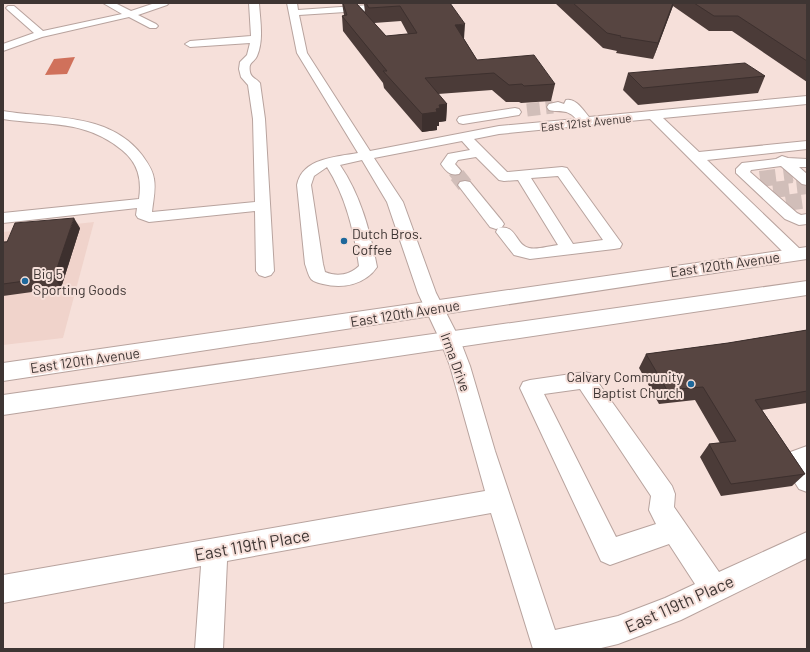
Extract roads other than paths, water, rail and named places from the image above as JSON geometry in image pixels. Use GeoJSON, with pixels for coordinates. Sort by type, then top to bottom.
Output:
{"type":"FeatureCollection","features":[{"type":"Feature","properties":{"kind":"main road","name":"East 120th Avenue"},"geometry":{"type":"LineString","coordinates":[[3,372],[270,334],[801,253]]}},
{"type":"Feature","properties":{"kind":"main road"},"geometry":{"type":"LineString","coordinates":[[3,405],[807,288]]}},
{"type":"Feature","properties":{"kind":"street"},"geometry":{"type":"LineString","coordinates":[[100,12],[112,5],[130,3]]}},
{"type":"Feature","properties":{"kind":"street"},"geometry":{"type":"LineString","coordinates":[[3,48],[40,34],[130,14],[164,3]]}},
{"type":"Feature","properties":{"kind":"street"},"geometry":{"type":"LineString","coordinates":[[254,3],[256,69],[260,119],[265,271]]}},
{"type":"Feature","properties":{"kind":"street"},"geometry":{"type":"LineString","coordinates":[[293,8],[438,3]]}},
{"type":"Feature","properties":{"kind":"street"},"geometry":{"type":"LineString","coordinates":[[112,5],[152,26]]}},
{"type":"Feature","properties":{"kind":"street"},"geometry":{"type":"LineString","coordinates":[[11,8],[40,34]]}},
{"type":"Feature","properties":{"kind":"street","name":"Irma Drive"},"geometry":{"type":"LineString","coordinates":[[293,8],[302,53],[395,202],[433,308],[450,340],[460,366],[500,500],[547,648]]}},
{"type":"Feature","properties":{"kind":"street"},"geometry":{"type":"LineString","coordinates":[[30,26],[45,23]]}},
{"type":"Feature","properties":{"kind":"street"},"geometry":{"type":"LineString","coordinates":[[190,44],[256,39]]}},
{"type":"Feature","properties":{"kind":"street","name":"East 121st Avenue"},"geometry":{"type":"LineString","coordinates":[[327,163],[499,130],[807,100]]}},
{"type":"Feature","properties":{"kind":"street"},"geometry":{"type":"LineString","coordinates":[[553,107],[573,106],[586,122]]}},
{"type":"Feature","properties":{"kind":"street"},"geometry":{"type":"LineString","coordinates":[[463,120],[521,111],[526,128]]}},
{"type":"Feature","properties":{"kind":"street"},"geometry":{"type":"LineString","coordinates":[[3,115],[79,123],[98,128],[118,138],[136,155],[147,178],[144,215],[149,217],[263,206]]}},
{"type":"Feature","properties":{"kind":"street"},"geometry":{"type":"LineString","coordinates":[[653,115],[695,157],[801,253]]}},
{"type":"Feature","properties":{"kind":"street"},"geometry":{"type":"LineString","coordinates":[[465,137],[504,177],[562,171],[614,244],[530,254],[520,251],[465,185]]}},
{"type":"Feature","properties":{"kind":"street"},"geometry":{"type":"LineString","coordinates":[[695,157],[807,144]]}},
{"type":"Feature","properties":{"kind":"street"},"geometry":{"type":"LineString","coordinates":[[769,149],[784,162],[802,173]]}},
{"type":"Feature","properties":{"kind":"street"},"geometry":{"type":"LineString","coordinates":[[454,172],[448,164],[454,157],[479,152]]}},
{"type":"Feature","properties":{"kind":"street"},"geometry":{"type":"LineString","coordinates":[[784,162],[745,168],[743,172],[769,191],[795,218],[807,219]]}},
{"type":"Feature","properties":{"kind":"street"},"geometry":{"type":"LineString","coordinates":[[327,163],[345,182],[366,254],[359,265],[349,271],[335,271],[327,264],[324,250],[314,187],[317,178],[327,163]]}},
{"type":"Feature","properties":{"kind":"street"},"geometry":{"type":"LineString","coordinates":[[522,175],[569,250]]}},
{"type":"Feature","properties":{"kind":"street"},"geometry":{"type":"LineString","coordinates":[[3,218],[145,203]]}},
{"type":"Feature","properties":{"kind":"street"},"geometry":{"type":"LineString","coordinates":[[675,530],[610,552],[530,388],[585,380],[663,494],[661,510],[675,530],[715,590]]}},
{"type":"Feature","properties":{"kind":"street"},"geometry":{"type":"LineString","coordinates":[[807,456],[793,461],[807,481]]}},
{"type":"Feature","properties":{"kind":"street","name":"East 119th Place"},"geometry":{"type":"LineString","coordinates":[[3,589],[500,500]]}},
{"type":"Feature","properties":{"kind":"street","name":"East 119th Place"},"geometry":{"type":"LineString","coordinates":[[547,648],[618,630],[671,610],[807,545]]}},
{"type":"Feature","properties":{"kind":"street"},"geometry":{"type":"LineString","coordinates":[[209,649],[215,551]]}},
{"type":"Feature","properties":{"kind":"tunnel"},"geometry":{"type":"LineString","coordinates":[[527,110],[553,107]]}},
{"type":"Feature","properties":{"kind":"tunnel"},"geometry":{"type":"LineString","coordinates":[[454,171],[458,176]]}},
{"type":"Feature","properties":{"kind":"tunnel"},"geometry":{"type":"LineString","coordinates":[[457,175],[465,185]]}},
{"type":"Feature","properties":{"kind":"tunnel"},"geometry":{"type":"LineString","coordinates":[[760,179],[792,175],[788,176]]}},
{"type":"Feature","properties":{"kind":"tunnel"},"geometry":{"type":"LineString","coordinates":[[773,190],[807,186]]}},
{"type":"Feature","properties":{"kind":"tunnel"},"geometry":{"type":"LineString","coordinates":[[786,203],[807,200]]}},
{"type":"Feature","properties":{"kind":"place","name":"Dutch Bros. Coffee"},"geometry":{"type":"Point","coordinates":[344,241]}},
{"type":"Feature","properties":{"kind":"place","name":"Big 5 Sporting Goods"},"geometry":{"type":"Point","coordinates":[25,281]}},
{"type":"Feature","properties":{"kind":"place","name":"Calvary Community Baptist Church"},"geometry":{"type":"Point","coordinates":[691,384]}}]}
